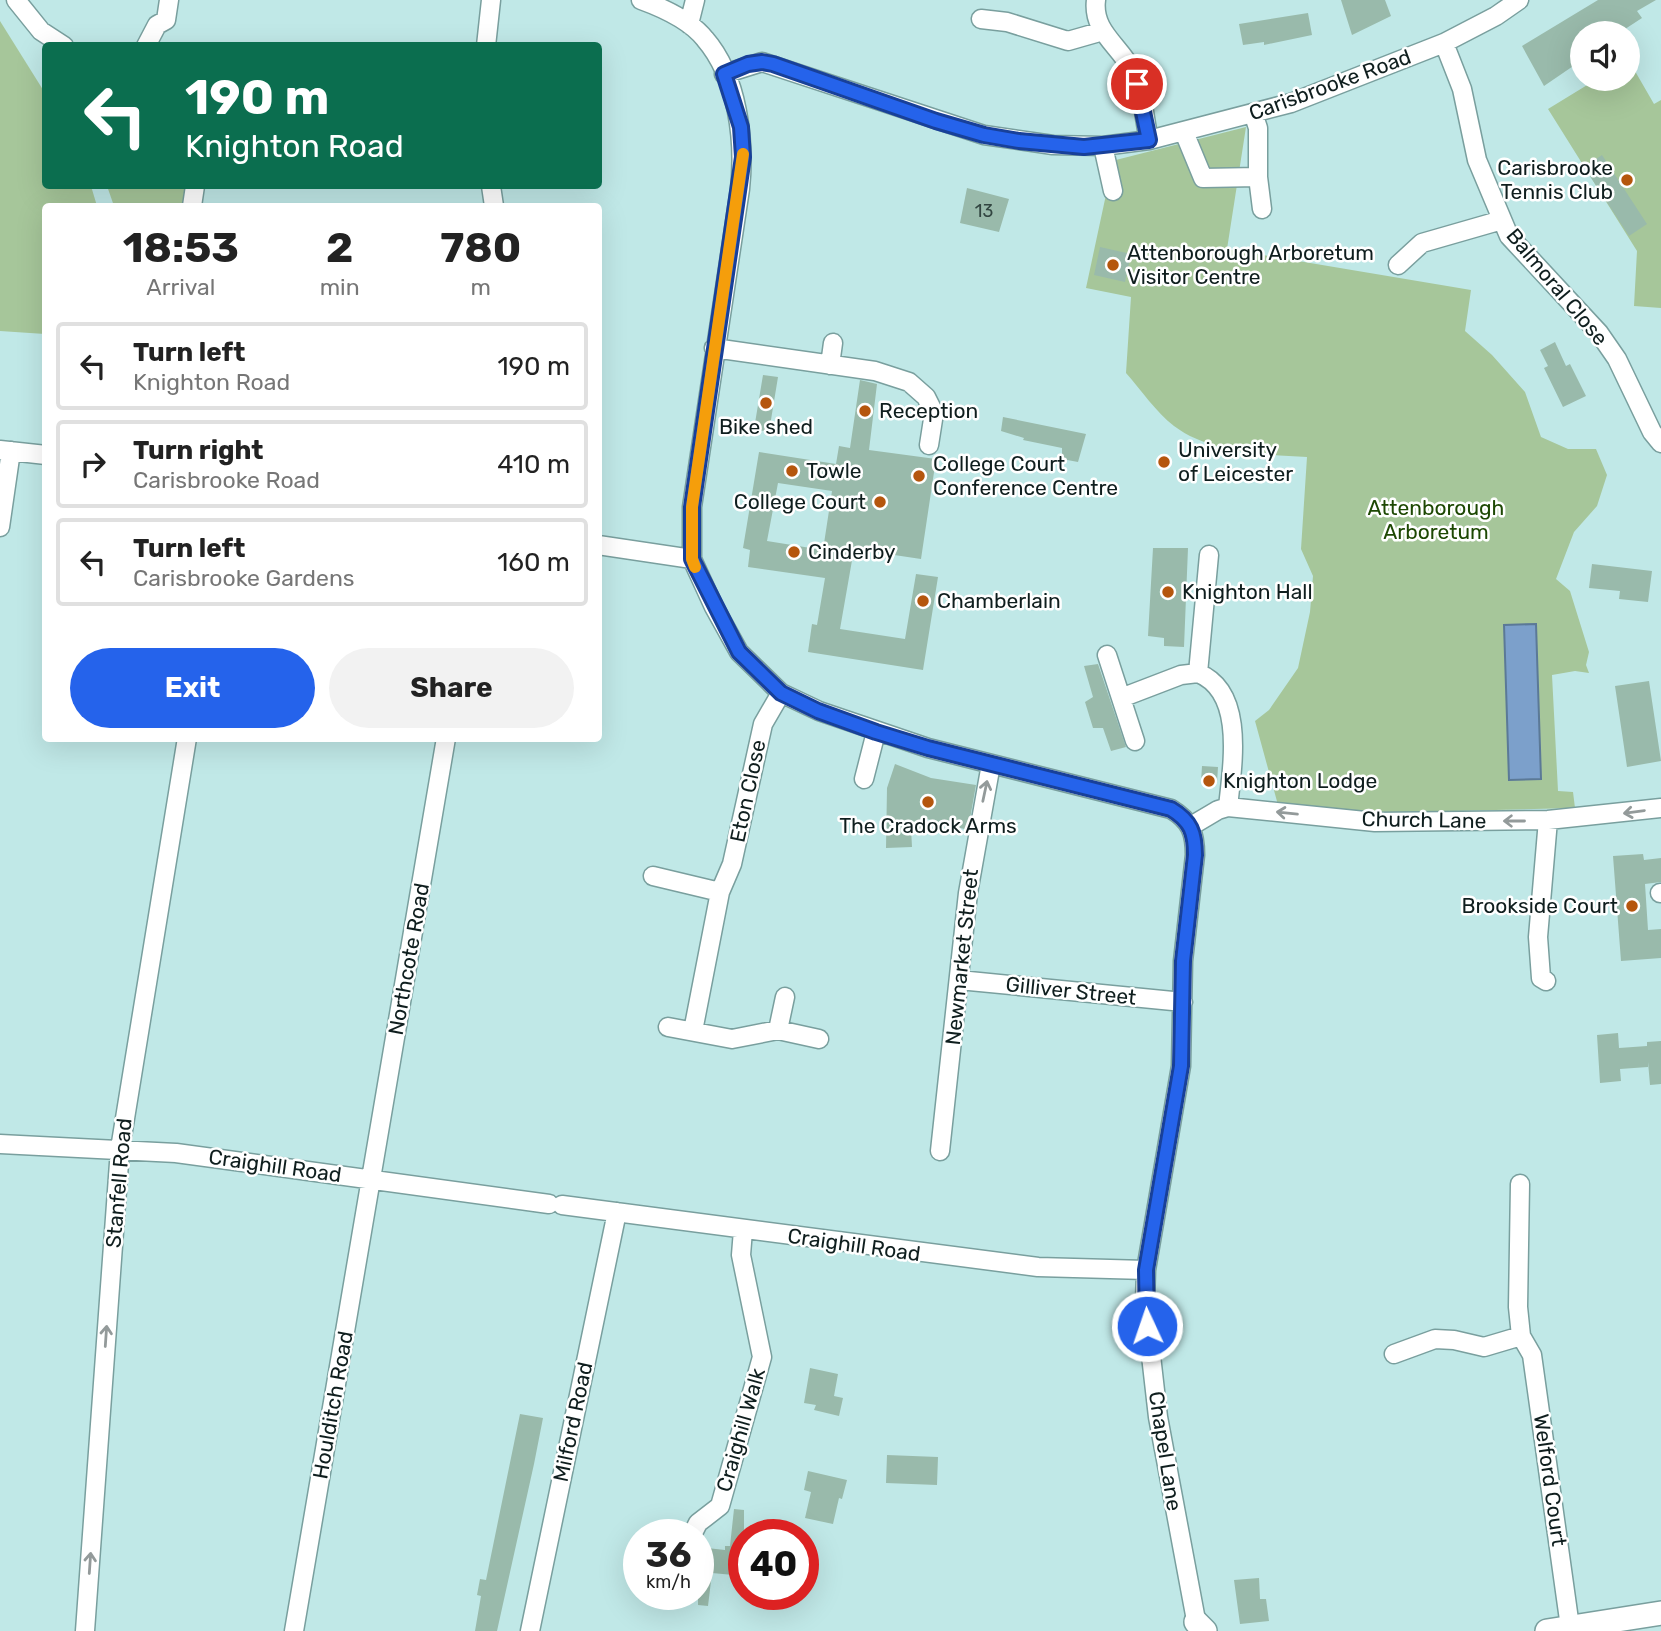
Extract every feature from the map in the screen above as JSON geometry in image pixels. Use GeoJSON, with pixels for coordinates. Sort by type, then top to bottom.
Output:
{"type":"FeatureCollection","features":[{"type":"Feature","properties":{"kind":"main road"},"geometry":{"type":"LineString","coordinates":[[1547,1631],[1661,1613]]}},
{"type":"Feature","properties":{"kind":"street"},"geometry":{"type":"LineString","coordinates":[[16,0],[41,31],[58,42]]}},
{"type":"Feature","properties":{"kind":"street"},"geometry":{"type":"LineString","coordinates":[[148,42],[157,25],[166,20],[169,0]]}},
{"type":"Feature","properties":{"kind":"street"},"geometry":{"type":"LineString","coordinates":[[486,42],[491,0]]}},
{"type":"Feature","properties":{"kind":"street"},"geometry":{"type":"LineString","coordinates":[[640,0],[670,13],[705,38],[724,74],[741,127],[743,157],[692,507],[692,559],[739,652],[781,693],[818,711],[876,732],[1159,806],[1186,821],[1233,808],[1231,723],[1226,701],[1208,677],[1198,673],[1181,675],[1121,698]]}},
{"type":"Feature","properties":{"kind":"street"},"geometry":{"type":"LineString","coordinates":[[688,24],[695,0]]}},
{"type":"Feature","properties":{"kind":"street"},"geometry":{"type":"LineString","coordinates":[[1096,0],[1094,12],[1103,31],[1133,71],[1149,140]]}},
{"type":"Feature","properties":{"kind":"street","name":"Carisbrooke Road"},"geometry":{"type":"LineString","coordinates":[[724,74],[748,64],[773,64],[984,135],[1053,145],[1103,146],[1184,132],[1291,103],[1444,43],[1496,16],[1519,0]]}},
{"type":"Feature","properties":{"kind":"street"},"geometry":{"type":"LineString","coordinates":[[981,19],[1007,22],[1068,41],[1103,31]]}},
{"type":"Feature","properties":{"kind":"street","name":"Balmoral Close"},"geometry":{"type":"LineString","coordinates":[[1444,43],[1462,89],[1477,160],[1509,236],[1599,333],[1617,359],[1652,432],[1661,443]]}},
{"type":"Feature","properties":{"kind":"street"},"geometry":{"type":"LineString","coordinates":[[1253,113],[1258,128],[1258,177],[1262,209]]}},
{"type":"Feature","properties":{"kind":"street"},"geometry":{"type":"LineString","coordinates":[[1184,132],[1203,178],[1258,177]]}},
{"type":"Feature","properties":{"kind":"street"},"geometry":{"type":"LineString","coordinates":[[1103,146],[1113,191]]}},
{"type":"Feature","properties":{"kind":"street"},"geometry":{"type":"LineString","coordinates":[[1398,265],[1422,243],[1502,220]]}},
{"type":"Feature","properties":{"kind":"street"},"geometry":{"type":"LineString","coordinates":[[830,365],[833,343]]}},
{"type":"Feature","properties":{"kind":"street"},"geometry":{"type":"LineString","coordinates":[[714,348],[874,371],[909,382],[926,397],[934,412],[929,445]]}},
{"type":"Feature","properties":{"kind":"street"},"geometry":{"type":"LineString","coordinates":[[0,527],[6,450],[42,454]]}},
{"type":"Feature","properties":{"kind":"street"},"geometry":{"type":"LineString","coordinates":[[602,546],[692,559]]}},
{"type":"Feature","properties":{"kind":"street"},"geometry":{"type":"LineString","coordinates":[[1198,673],[1209,555]]}},
{"type":"Feature","properties":{"kind":"street"},"geometry":{"type":"LineString","coordinates":[[1107,655],[1135,741]]}},
{"type":"Feature","properties":{"kind":"street","name":"Eton Close"},"geometry":{"type":"LineString","coordinates":[[693,1031],[720,892],[732,864],[763,724],[781,693]]}},
{"type":"Feature","properties":{"kind":"street"},"geometry":{"type":"LineString","coordinates":[[864,779],[876,732]]}},
{"type":"Feature","properties":{"kind":"street","name":"Stanfell Road"},"geometry":{"type":"LineString","coordinates":[[85,1631],[120,1149],[186,742]]}},
{"type":"Feature","properties":{"kind":"street","name":"Northcote Road"},"geometry":{"type":"LineString","coordinates":[[372,1179],[445,742]]}},
{"type":"Feature","properties":{"kind":"street","name":"Newmarket Street"},"geometry":{"type":"LineString","coordinates":[[940,1151],[977,828],[991,764]]}},
{"type":"Feature","properties":{"kind":"street","name":"Church Lane"},"geometry":{"type":"LineString","coordinates":[[1233,808],[1375,822],[1548,820],[1661,808]]}},
{"type":"Feature","properties":{"kind":"street"},"geometry":{"type":"LineString","coordinates":[[1546,981],[1541,978],[1538,937],[1548,820]]}},
{"type":"Feature","properties":{"kind":"street","name":"Chapel Lane"},"geometry":{"type":"LineString","coordinates":[[1186,821],[1195,838],[1195,855],[1185,939],[1181,1066],[1146,1270],[1145,1303],[1158,1418],[1200,1628]]}},
{"type":"Feature","properties":{"kind":"street"},"geometry":{"type":"LineString","coordinates":[[653,876],[720,892]]}},
{"type":"Feature","properties":{"kind":"street","name":"Gilliver Street"},"geometry":{"type":"LineString","coordinates":[[959,980],[1183,1002]]}},
{"type":"Feature","properties":{"kind":"street"},"geometry":{"type":"LineString","coordinates":[[778,1030],[785,997]]}},
{"type":"Feature","properties":{"kind":"street"},"geometry":{"type":"LineString","coordinates":[[668,1027],[732,1040],[778,1030],[819,1038]]}},
{"type":"Feature","properties":{"kind":"street","name":"Craighill Road"},"geometry":{"type":"LineString","coordinates":[[0,1144],[176,1153],[1038,1267],[1146,1270]]}},
{"type":"Feature","properties":{"kind":"street","name":"Houlditch Road"},"geometry":{"type":"LineString","coordinates":[[294,1631],[372,1179]]}},
{"type":"Feature","properties":{"kind":"street","name":"Welford Court"},"geometry":{"type":"LineString","coordinates":[[1520,1184],[1518,1307],[1521,1336],[1532,1355],[1570,1627]]}},
{"type":"Feature","properties":{"kind":"street","name":"Milford Road"},"geometry":{"type":"LineString","coordinates":[[530,1631],[617,1212]]}},
{"type":"Feature","properties":{"kind":"street","name":"Craighill Walk"},"geometry":{"type":"LineString","coordinates":[[703,1519],[720,1506],[762,1357],[741,1255],[743,1230]]}},
{"type":"Feature","properties":{"kind":"street"},"geometry":{"type":"LineString","coordinates":[[1394,1354],[1435,1339],[1485,1347],[1521,1336]]}},
{"type":"Feature","properties":{"kind":"green space"},"geometry":{"type":"Polygon","coordinates":[[[0,21],[42,88],[42,189],[92,189],[96,203],[42,203],[42,334],[0,331],[0,21]]]}},
{"type":"Feature","properties":{"kind":"green space","name":"Carisbrooke Tennis Club"},"geometry":{"type":"Polygon","coordinates":[[[1640,80],[1654,104],[1661,100],[1661,308],[1634,306],[1637,251],[1548,109],[1577,91],[1640,91],[1640,80]]]}},
{"type":"Feature","properties":{"kind":"green space","name":"Attenborough Arboretum"},"geometry":{"type":"Polygon","coordinates":[[[1246,127],[1227,249],[1471,290],[1465,331],[1492,355],[1525,392],[1541,437],[1568,449],[1596,449],[1607,475],[1597,506],[1574,532],[1556,579],[1570,591],[1589,652],[1586,665],[1589,673],[1575,671],[1552,675],[1558,791],[1573,792],[1575,808],[1372,813],[1278,805],[1255,721],[1269,710],[1298,668],[1310,612],[1313,576],[1301,549],[1307,457],[1238,451],[1204,442],[1174,426],[1126,373],[1131,297],[1086,288],[1107,190],[1100,164],[1246,127]]]}},
{"type":"Feature","properties":{"kind":"green space"},"geometry":{"type":"Polygon","coordinates":[[[108,189],[185,189],[182,203],[113,203],[108,189]]]}},
{"type":"Feature","properties":{"kind":"water"},"geometry":{"type":"Polygon","coordinates":[[[1536,624],[1541,779],[1509,780],[1504,625],[1536,624]]]}},
{"type":"Feature","properties":{"kind":"building"},"geometry":{"type":"Polygon","coordinates":[[[1341,0],[1385,0],[1391,16],[1352,35],[1341,0]]]}},
{"type":"Feature","properties":{"kind":"building"},"geometry":{"type":"Polygon","coordinates":[[[1598,0],[1656,0],[1637,11],[1642,18],[1637,21],[1570,21],[1570,68],[1544,86],[1522,46],[1598,0]]]}},
{"type":"Feature","properties":{"kind":"building"},"geometry":{"type":"Polygon","coordinates":[[[1308,13],[1312,35],[1264,45],[1264,42],[1243,45],[1239,24],[1308,13]]]}},
{"type":"Feature","properties":{"kind":"building"},"geometry":{"type":"Polygon","coordinates":[[[1602,155],[1647,224],[1629,236],[1584,167],[1602,155]]]}},
{"type":"Feature","properties":{"kind":"building"},"geometry":{"type":"Polygon","coordinates":[[[967,188],[1009,199],[999,232],[960,223],[967,188]]]}},
{"type":"Feature","properties":{"kind":"building","name":"Attenborough Arboretum Visitor Centre"},"geometry":{"type":"Polygon","coordinates":[[[1100,247],[1131,254],[1125,282],[1094,275],[1100,247]]]}},
{"type":"Feature","properties":{"kind":"building"},"geometry":{"type":"Polygon","coordinates":[[[1555,342],[1566,366],[1570,364],[1586,396],[1563,407],[1544,368],[1548,366],[1540,350],[1555,342]]]}},
{"type":"Feature","properties":{"kind":"building","name":"Bike shed"},"geometry":{"type":"Polygon","coordinates":[[[763,375],[778,377],[769,432],[754,429],[763,375]]]}},
{"type":"Feature","properties":{"kind":"building"},"geometry":{"type":"Polygon","coordinates":[[[860,380],[877,384],[869,450],[936,459],[921,559],[854,549],[840,629],[905,639],[916,574],[938,577],[923,670],[808,652],[812,624],[817,625],[825,578],[748,567],[750,550],[743,548],[759,452],[836,464],[839,446],[850,448],[860,380]],[[778,483],[767,541],[823,550],[832,491],[778,483]]]}},
{"type":"Feature","properties":{"kind":"building"},"geometry":{"type":"Polygon","coordinates":[[[1003,417],[1086,434],[1078,462],[1062,459],[1062,448],[1023,440],[1024,438],[1001,431],[1003,417]]]}},
{"type":"Feature","properties":{"kind":"building","name":"Knighton Hall"},"geometry":{"type":"Polygon","coordinates":[[[1153,548],[1188,548],[1184,647],[1164,646],[1164,638],[1148,636],[1153,548]]]}},
{"type":"Feature","properties":{"kind":"building"},"geometry":{"type":"Polygon","coordinates":[[[1592,564],[1652,571],[1648,602],[1619,599],[1620,591],[1589,588],[1592,564]]]}},
{"type":"Feature","properties":{"kind":"building"},"geometry":{"type":"Polygon","coordinates":[[[1098,664],[1126,747],[1111,751],[1103,728],[1093,728],[1085,702],[1093,697],[1084,666],[1098,664]]]}},
{"type":"Feature","properties":{"kind":"building"},"geometry":{"type":"Polygon","coordinates":[[[1649,681],[1661,761],[1627,767],[1615,686],[1649,681]]]}},
{"type":"Feature","properties":{"kind":"building"},"geometry":{"type":"Polygon","coordinates":[[[895,764],[931,778],[976,785],[968,830],[923,818],[921,830],[911,828],[912,847],[886,848],[887,788],[895,764]]]}},
{"type":"Feature","properties":{"kind":"building"},"geometry":{"type":"Polygon","coordinates":[[[1202,766],[1218,767],[1217,783],[1201,782],[1202,766]]]}},
{"type":"Feature","properties":{"kind":"building","name":"Brookside Court"},"geometry":{"type":"Polygon","coordinates":[[[1643,854],[1644,860],[1661,858],[1661,882],[1645,884],[1648,930],[1661,929],[1661,958],[1621,961],[1613,856],[1643,854]]]}},
{"type":"Feature","properties":{"kind":"building"},"geometry":{"type":"Polygon","coordinates":[[[1618,1033],[1619,1048],[1647,1046],[1647,1042],[1661,1041],[1661,1084],[1650,1085],[1648,1062],[1648,1067],[1620,1069],[1621,1081],[1600,1083],[1597,1035],[1618,1033]]]}},
{"type":"Feature","properties":{"kind":"building"},"geometry":{"type":"Polygon","coordinates":[[[810,1368],[838,1374],[834,1396],[843,1398],[839,1416],[814,1410],[816,1405],[804,1403],[810,1368]]]}},
{"type":"Feature","properties":{"kind":"building"},"geometry":{"type":"Polygon","coordinates":[[[520,1414],[543,1418],[534,1464],[497,1631],[475,1631],[481,1596],[477,1595],[480,1579],[486,1580],[520,1414]]]}},
{"type":"Feature","properties":{"kind":"building"},"geometry":{"type":"Polygon","coordinates":[[[887,1455],[938,1457],[937,1485],[886,1483],[887,1455]]]}},
{"type":"Feature","properties":{"kind":"building"},"geometry":{"type":"Polygon","coordinates":[[[808,1471],[847,1480],[842,1499],[839,1498],[833,1524],[805,1518],[811,1492],[804,1490],[808,1471]]]}},
{"type":"Feature","properties":{"kind":"building"},"geometry":{"type":"Polygon","coordinates":[[[734,1509],[744,1510],[744,1519],[733,1519],[734,1509]]]}},
{"type":"Feature","properties":{"kind":"building"},"geometry":{"type":"Polygon","coordinates":[[[725,1546],[728,1546],[728,1574],[714,1573],[714,1549],[725,1550],[725,1546]]]}},
{"type":"Feature","properties":{"kind":"building"},"geometry":{"type":"Polygon","coordinates":[[[1259,1578],[1260,1599],[1266,1599],[1269,1621],[1240,1624],[1234,1580],[1259,1578]]]}},
{"type":"Feature","properties":{"kind":"slow traffic"},"geometry":{"type":"LineString","coordinates":[[695,567],[692,559],[692,507],[743,154]]}},
{"type":"Feature","properties":{"kind":"place","name":"Carisbrooke Tennis Club"},"geometry":{"type":"Point","coordinates":[1627,180]}},
{"type":"Feature","properties":{"kind":"place","name":"Attenborough Arboretum Visitor Centre"},"geometry":{"type":"Point","coordinates":[1113,265]}},
{"type":"Feature","properties":{"kind":"place","name":"Bike shed"},"geometry":{"type":"Point","coordinates":[766,403]}},
{"type":"Feature","properties":{"kind":"place","name":"Reception"},"geometry":{"type":"Point","coordinates":[865,411]}},
{"type":"Feature","properties":{"kind":"place","name":"University of Leicester"},"geometry":{"type":"Point","coordinates":[1164,462]}},
{"type":"Feature","properties":{"kind":"place","name":"Towle"},"geometry":{"type":"Point","coordinates":[792,471]}},
{"type":"Feature","properties":{"kind":"place","name":"College Court Conference Centre"},"geometry":{"type":"Point","coordinates":[919,476]}},
{"type":"Feature","properties":{"kind":"place","name":"College Court"},"geometry":{"type":"Point","coordinates":[880,502]}},
{"type":"Feature","properties":{"kind":"place","name":"Cinderby"},"geometry":{"type":"Point","coordinates":[794,552]}},
{"type":"Feature","properties":{"kind":"place","name":"Knighton Hall"},"geometry":{"type":"Point","coordinates":[1168,592]}},
{"type":"Feature","properties":{"kind":"place","name":"Chamberlain"},"geometry":{"type":"Point","coordinates":[923,601]}},
{"type":"Feature","properties":{"kind":"place","name":"Knighton Lodge"},"geometry":{"type":"Point","coordinates":[1209,781]}},
{"type":"Feature","properties":{"kind":"place","name":"The Cradock Arms"},"geometry":{"type":"Point","coordinates":[928,802]}},
{"type":"Feature","properties":{"kind":"place","name":"Brookside Court"},"geometry":{"type":"Point","coordinates":[1632,906]}},
{"type":"Feature","properties":{"kind":"route"},"geometry":{"type":"LineString","coordinates":[[1137,84],[1149,140],[1084,147],[984,135],[810,79],[773,64],[748,64],[724,74],[741,127],[743,157],[698,454],[692,507],[692,559],[739,652],[781,693],[818,711],[928,748],[1171,809],[1182,815],[1191,826],[1195,838],[1195,855],[1183,961],[1181,1066],[1146,1270],[1147,1326]]}}]}
